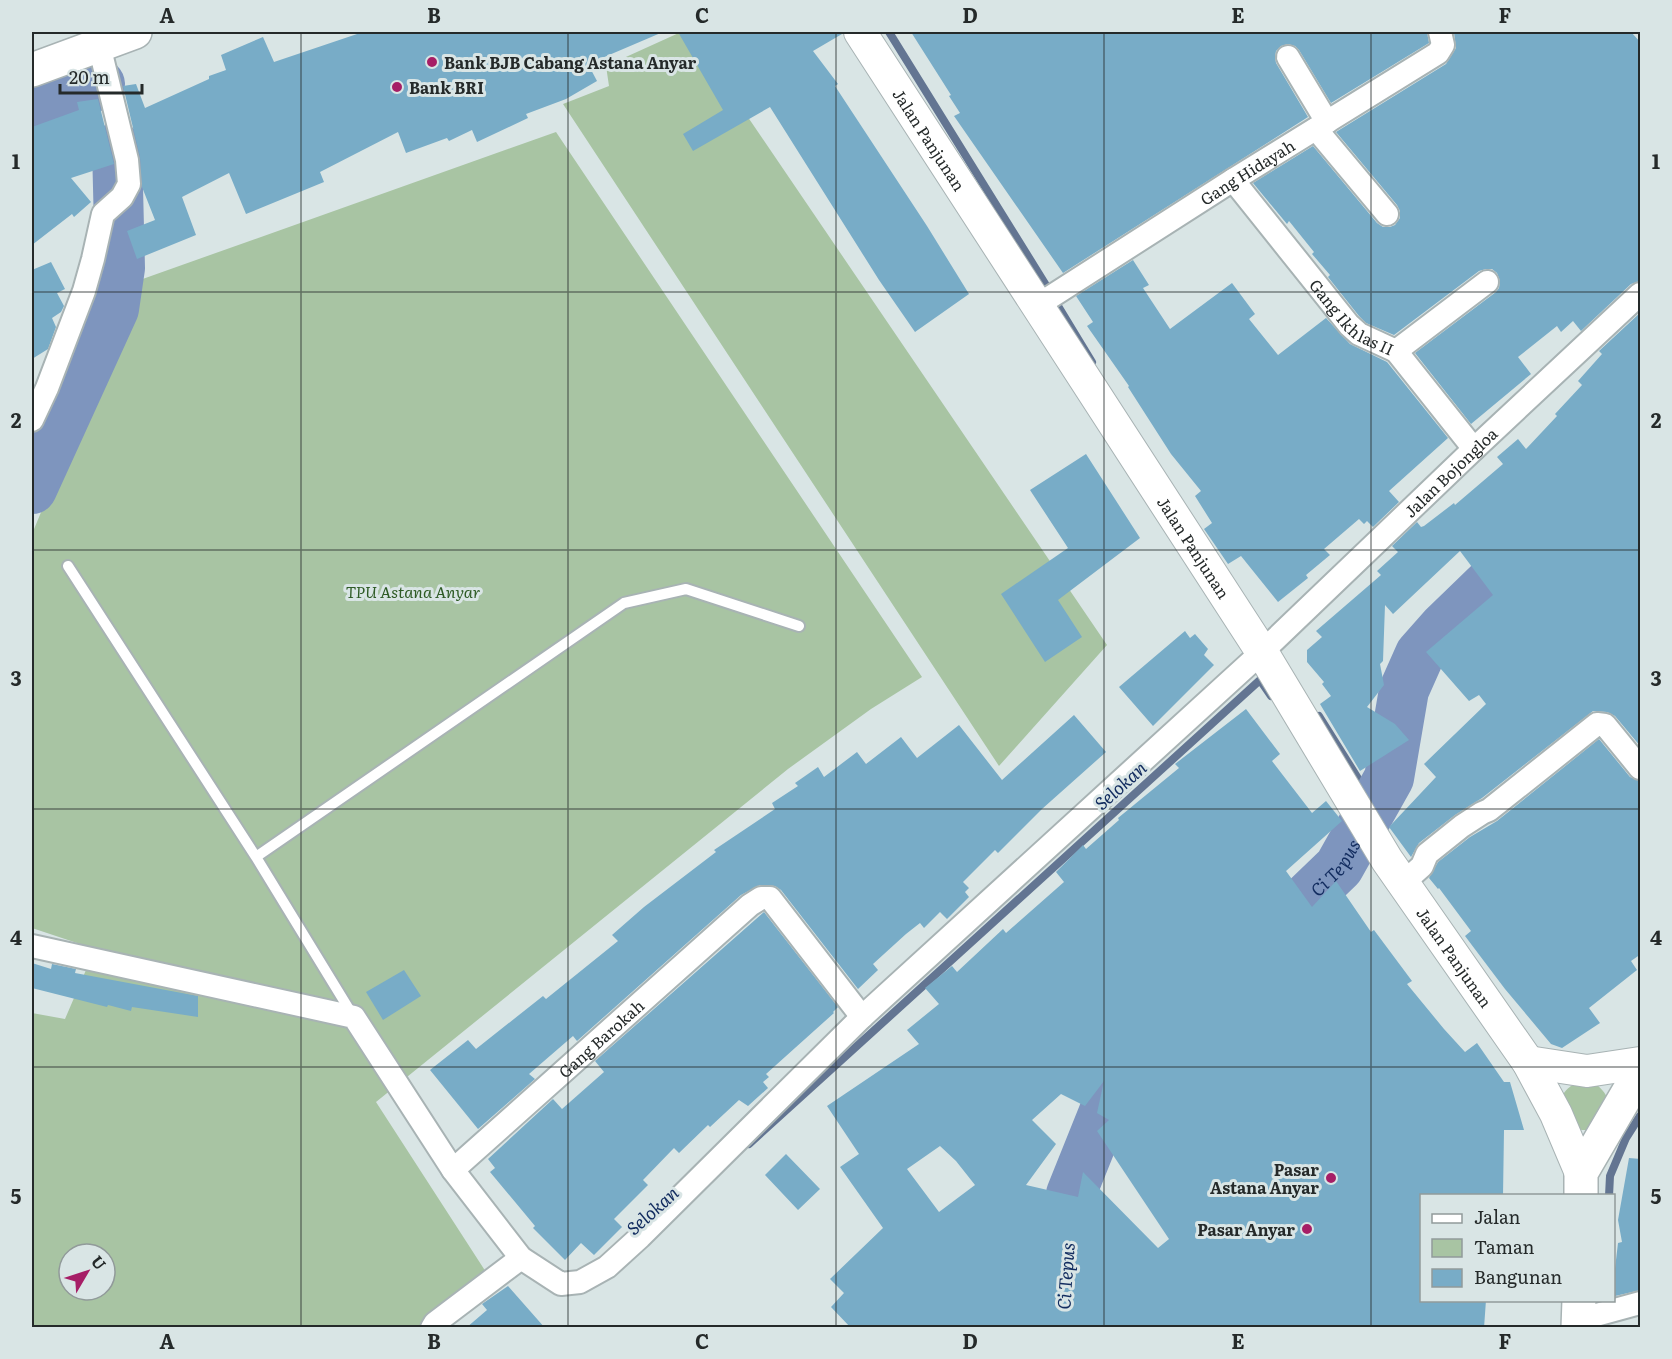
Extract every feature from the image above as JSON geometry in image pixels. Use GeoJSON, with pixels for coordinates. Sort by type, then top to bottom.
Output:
{"type":"FeatureCollection","features":[{"type":"Feature","properties":{"kind":"main road","name":"Jalan Panjunan"},"geometry":{"type":"LineString","coordinates":[[860,32],[1262,652],[1395,872],[1528,1062],[1556,1114],[1581,1184]]}},
{"type":"Feature","properties":{"kind":"main road"},"geometry":{"type":"LineString","coordinates":[[32,70],[116,37]]}},
{"type":"Feature","properties":{"kind":"main road"},"geometry":{"type":"LineString","coordinates":[[1528,1062],[1587,1071],[1641,1063]]}},
{"type":"Feature","properties":{"kind":"main road"},"geometry":{"type":"LineString","coordinates":[[1581,1184],[1641,1072]]}},
{"type":"Feature","properties":{"kind":"street","name":"Gang Hidayah"},"geometry":{"type":"LineString","coordinates":[[1038,305],[1233,180],[1438,53],[1443,45],[1440,32]]}},
{"type":"Feature","properties":{"kind":"street"},"geometry":{"type":"LineString","coordinates":[[32,420],[47,388],[84,291],[102,214],[122,197],[129,184],[116,37]]}},
{"type":"Feature","properties":{"kind":"street"},"geometry":{"type":"LineString","coordinates":[[1288,57],[1322,125],[1387,214]]}},
{"type":"Feature","properties":{"kind":"street","name":"Gang Ikhlas II"},"geometry":{"type":"LineString","coordinates":[[1233,180],[1349,325],[1359,334],[1396,351],[1474,449]]}},
{"type":"Feature","properties":{"kind":"street"},"geometry":{"type":"LineString","coordinates":[[1396,351],[1487,282]]}},
{"type":"Feature","properties":{"kind":"street","name":"Jalan Bojongloa"},"geometry":{"type":"LineString","coordinates":[[354,1017],[453,1170],[521,1258],[561,1284],[580,1282],[607,1266],[640,1237],[862,1017],[1262,652],[1474,449],[1641,294]]}},
{"type":"Feature","properties":{"kind":"street"},"geometry":{"type":"LineString","coordinates":[[1395,872],[1422,866],[1427,854],[1462,826],[1489,810],[1591,726],[1605,724],[1641,768]]}},
{"type":"Feature","properties":{"kind":"street","name":"Gang Barokah"},"geometry":{"type":"LineString","coordinates":[[453,1170],[750,905],[761,898],[770,898],[862,1017]]}},
{"type":"Feature","properties":{"kind":"street"},"geometry":{"type":"LineString","coordinates":[[32,946],[354,1017]]}},
{"type":"Feature","properties":{"kind":"street"},"geometry":{"type":"LineString","coordinates":[[432,1328],[435,1323],[521,1258]]}},
{"type":"Feature","properties":{"kind":"street"},"geometry":{"type":"LineString","coordinates":[[1578,1316],[1641,1303]]}},
{"type":"Feature","properties":{"kind":"lane"},"geometry":{"type":"LineString","coordinates":[[68,566],[256,857],[354,1017]]}},
{"type":"Feature","properties":{"kind":"lane"},"geometry":{"type":"LineString","coordinates":[[256,857],[624,603],[686,589],[799,627]]}},
{"type":"Feature","properties":{"kind":"green space"},"geometry":{"type":"Polygon","coordinates":[[[681,32],[690,32],[1107,645],[999,766],[563,104],[609,86],[606,66],[681,32]]]}},
{"type":"Feature","properties":{"kind":"green space","name":"TPU Astana Anyar"},"geometry":{"type":"Polygon","coordinates":[[[556,132],[922,677],[871,709],[788,769],[376,1102],[495,1286],[444,1327],[32,1327],[32,1013],[65,1019],[95,949],[32,928],[32,534],[137,281],[556,132]]]}},
{"type":"Feature","properties":{"kind":"green space"},"geometry":{"type":"Polygon","coordinates":[[[1592,1082],[1602,1090],[1609,1102],[1591,1130],[1573,1128],[1562,1096],[1574,1084],[1592,1082]]]}},
{"type":"Feature","properties":{"kind":"building"},"geometry":{"type":"Polygon","coordinates":[[[363,32],[663,32],[588,64],[597,81],[566,99],[526,114],[528,118],[477,142],[472,130],[449,141],[447,138],[406,153],[398,132],[320,172],[324,182],[246,214],[229,173],[182,197],[196,235],[137,259],[127,231],[155,220],[142,187],[140,157],[123,86],[136,84],[145,108],[226,70],[221,55],[263,37],[274,62],[363,32]]]}},
{"type":"Feature","properties":{"kind":"building"},"geometry":{"type":"Polygon","coordinates":[[[678,32],[842,32],[813,51],[838,84],[835,86],[969,294],[915,332],[879,280],[770,107],[693,151],[683,134],[723,110],[678,32]]]}},
{"type":"Feature","properties":{"kind":"building"},"geometry":{"type":"Polygon","coordinates":[[[911,32],[1427,32],[1429,43],[1331,103],[1299,50],[1288,44],[1281,46],[1276,51],[1276,63],[1308,117],[1063,273],[954,116],[960,113],[949,96],[951,95],[911,32]]]}},
{"type":"Feature","properties":{"kind":"building"},"geometry":{"type":"Polygon","coordinates":[[[1454,32],[1631,32],[1641,43],[1641,281],[1631,284],[1581,331],[1573,321],[1561,332],[1557,326],[1518,357],[1531,374],[1471,424],[1415,353],[1496,292],[1500,281],[1497,273],[1492,269],[1479,271],[1394,335],[1366,323],[1359,316],[1328,277],[1330,275],[1312,254],[1314,252],[1289,221],[1287,224],[1253,183],[1313,146],[1377,223],[1383,227],[1395,225],[1400,218],[1397,205],[1336,132],[1446,64],[1456,48],[1454,32]]]}},
{"type":"Feature","properties":{"kind":"building"},"geometry":{"type":"Polygon","coordinates":[[[98,99],[114,164],[71,178],[91,202],[74,217],[72,214],[32,245],[32,127],[79,110],[77,102],[98,99]]]}},
{"type":"Feature","properties":{"kind":"building"},"geometry":{"type":"Polygon","coordinates":[[[1133,260],[1149,285],[1143,288],[1170,329],[1232,283],[1255,314],[1249,319],[1278,355],[1326,318],[1350,344],[1387,362],[1448,438],[1389,491],[1399,502],[1373,527],[1367,521],[1364,524],[1359,519],[1324,549],[1330,555],[1306,575],[1308,578],[1278,602],[1241,556],[1228,564],[1204,529],[1212,523],[1195,496],[1201,491],[1171,454],[1129,386],[1087,326],[1093,322],[1076,296],[1133,260]]]}},
{"type":"Feature","properties":{"kind":"building"},"geometry":{"type":"Polygon","coordinates":[[[51,262],[65,289],[57,293],[64,306],[61,312],[52,318],[56,327],[48,349],[32,359],[32,270],[51,262]]]}},
{"type":"Feature","properties":{"kind":"building"},"geometry":{"type":"Polygon","coordinates":[[[1641,312],[1641,747],[1615,716],[1607,712],[1593,711],[1482,798],[1455,815],[1419,843],[1411,857],[1389,827],[1436,777],[1424,764],[1486,704],[1479,695],[1469,701],[1426,652],[1493,595],[1460,551],[1393,614],[1385,605],[1383,661],[1380,664],[1384,685],[1367,707],[1395,724],[1409,740],[1360,771],[1320,704],[1331,696],[1322,684],[1324,682],[1307,662],[1307,650],[1322,637],[1316,631],[1381,575],[1377,571],[1398,552],[1392,546],[1417,522],[1421,527],[1424,526],[1454,503],[1455,505],[1503,464],[1497,457],[1518,439],[1526,449],[1582,385],[1578,381],[1602,354],[1599,351],[1641,312]]]}},
{"type":"Feature","properties":{"kind":"building"},"geometry":{"type":"Polygon","coordinates":[[[1086,454],[1140,538],[1058,600],[1082,637],[1045,662],[1001,594],[1068,548],[1030,490],[1086,454]]]}},
{"type":"Feature","properties":{"kind":"building"},"geometry":{"type":"Polygon","coordinates":[[[1185,631],[1190,638],[1195,634],[1208,649],[1204,655],[1214,665],[1153,726],[1119,687],[1185,631]]]}},
{"type":"Feature","properties":{"kind":"building"},"geometry":{"type":"Polygon","coordinates":[[[1246,709],[1280,754],[1272,761],[1312,813],[1326,801],[1342,821],[1286,871],[1312,907],[1336,881],[1371,932],[1374,930],[1412,981],[1407,984],[1444,1029],[1465,1052],[1477,1043],[1504,1082],[1510,1082],[1524,1130],[1504,1130],[1503,1194],[1420,1194],[1420,1302],[1486,1302],[1484,1328],[851,1328],[831,1307],[844,1293],[830,1279],[883,1228],[840,1167],[859,1154],[827,1106],[919,1044],[907,1030],[939,1004],[925,988],[952,966],[957,972],[1003,929],[1006,933],[1064,882],[1056,872],[1083,845],[1086,849],[1119,820],[1118,818],[1179,768],[1175,764],[1246,709]],[[1104,1081],[1085,1106],[1061,1094],[1032,1120],[1056,1144],[1026,1185],[1078,1197],[1083,1172],[1158,1248],[1169,1239],[1097,1131],[1109,1120],[1097,1113],[1104,1081]],[[940,1146],[907,1169],[939,1212],[975,1185],[956,1161],[940,1146]]]}},
{"type":"Feature","properties":{"kind":"building"},"geometry":{"type":"Polygon","coordinates":[[[1074,715],[1106,752],[1042,809],[998,853],[995,850],[963,882],[969,888],[965,892],[969,897],[947,919],[940,912],[924,928],[920,923],[906,934],[873,964],[878,970],[858,989],[781,890],[775,886],[760,885],[741,895],[577,1041],[573,1036],[529,1074],[535,1079],[478,1129],[430,1070],[468,1040],[476,1049],[543,996],[546,999],[618,941],[612,935],[644,907],[716,852],[714,850],[775,809],[772,803],[798,786],[795,783],[818,767],[824,777],[857,752],[866,764],[901,737],[917,758],[959,725],[1002,780],[1074,715]]]}},
{"type":"Feature","properties":{"kind":"building"},"geometry":{"type":"Polygon","coordinates":[[[1599,739],[1630,777],[1641,781],[1641,954],[1631,961],[1637,970],[1589,1008],[1600,1023],[1562,1048],[1551,1044],[1505,989],[1465,936],[1471,931],[1429,878],[1438,862],[1470,837],[1497,821],[1599,739]]]}},
{"type":"Feature","properties":{"kind":"building"},"geometry":{"type":"Polygon","coordinates":[[[764,912],[838,1007],[766,1074],[769,1077],[763,1082],[768,1088],[748,1106],[739,1100],[679,1153],[674,1148],[643,1180],[648,1185],[614,1219],[622,1227],[594,1255],[581,1243],[565,1260],[533,1228],[535,1226],[490,1172],[495,1168],[488,1159],[553,1099],[562,1109],[604,1072],[595,1061],[764,912]]]}},
{"type":"Feature","properties":{"kind":"building"},"geometry":{"type":"Polygon","coordinates":[[[32,963],[51,969],[52,964],[76,969],[75,973],[198,996],[198,1017],[132,1007],[131,1011],[108,1005],[107,1007],[32,988],[32,963]]]}},
{"type":"Feature","properties":{"kind":"building"},"geometry":{"type":"Polygon","coordinates":[[[404,970],[421,996],[383,1020],[366,992],[404,970]]]}},
{"type":"Feature","properties":{"kind":"building"},"geometry":{"type":"Polygon","coordinates":[[[786,1154],[820,1189],[798,1210],[765,1175],[786,1154]]]}},
{"type":"Feature","properties":{"kind":"building"},"geometry":{"type":"Polygon","coordinates":[[[1629,1158],[1641,1159],[1641,1290],[1615,1296],[1618,1243],[1622,1242],[1618,1220],[1629,1158]]]}},
{"type":"Feature","properties":{"kind":"building"},"geometry":{"type":"Polygon","coordinates":[[[508,1286],[545,1328],[466,1328],[487,1310],[482,1304],[508,1286]]]}},
{"type":"Feature","properties":{"kind":"waterway"},"geometry":{"type":"LineString","coordinates":[[889,32],[1049,290]]}},
{"type":"Feature","properties":{"kind":"waterway"},"geometry":{"type":"LineString","coordinates":[[32,115],[100,84]]}},
{"type":"Feature","properties":{"kind":"waterway"},"geometry":{"type":"LineString","coordinates":[[32,489],[114,309],[120,268],[117,147]]}},
{"type":"Feature","properties":{"kind":"waterway"},"geometry":{"type":"LineString","coordinates":[[1055,301],[1092,362]]}},
{"type":"Feature","properties":{"kind":"waterway","name":"Ci Tepus"},"geometry":{"type":"LineString","coordinates":[[1257,946],[1339,867],[1389,778],[1404,690],[1420,654],[1443,628],[1535,539]]}},
{"type":"Feature","properties":{"kind":"waterway","name":"Selokan"},"geometry":{"type":"LineString","coordinates":[[749,1144],[1260,680],[1271,696]]}},
{"type":"Feature","properties":{"kind":"waterway"},"geometry":{"type":"LineString","coordinates":[[1319,716],[1374,804]]}},
{"type":"Feature","properties":{"kind":"waterway","name":"Ci Tepus"},"geometry":{"type":"LineString","coordinates":[[1064,1263],[1071,1194],[1128,1052]]}},
{"type":"Feature","properties":{"kind":"waterway"},"geometry":{"type":"LineString","coordinates":[[1609,1194],[1610,1176],[1626,1138],[1640,1116]]}},
{"type":"Feature","properties":{"kind":"place","name":"Bank BJB Cabang Astana Anyar"},"geometry":{"type":"Point","coordinates":[432,62]}},
{"type":"Feature","properties":{"kind":"place","name":"Bank BRI"},"geometry":{"type":"Point","coordinates":[397,87]}},
{"type":"Feature","properties":{"kind":"place","name":"Pasar Astana Anyar"},"geometry":{"type":"Point","coordinates":[1331,1178]}},
{"type":"Feature","properties":{"kind":"place","name":"Pasar Anyar"},"geometry":{"type":"Point","coordinates":[1307,1229]}}]}
